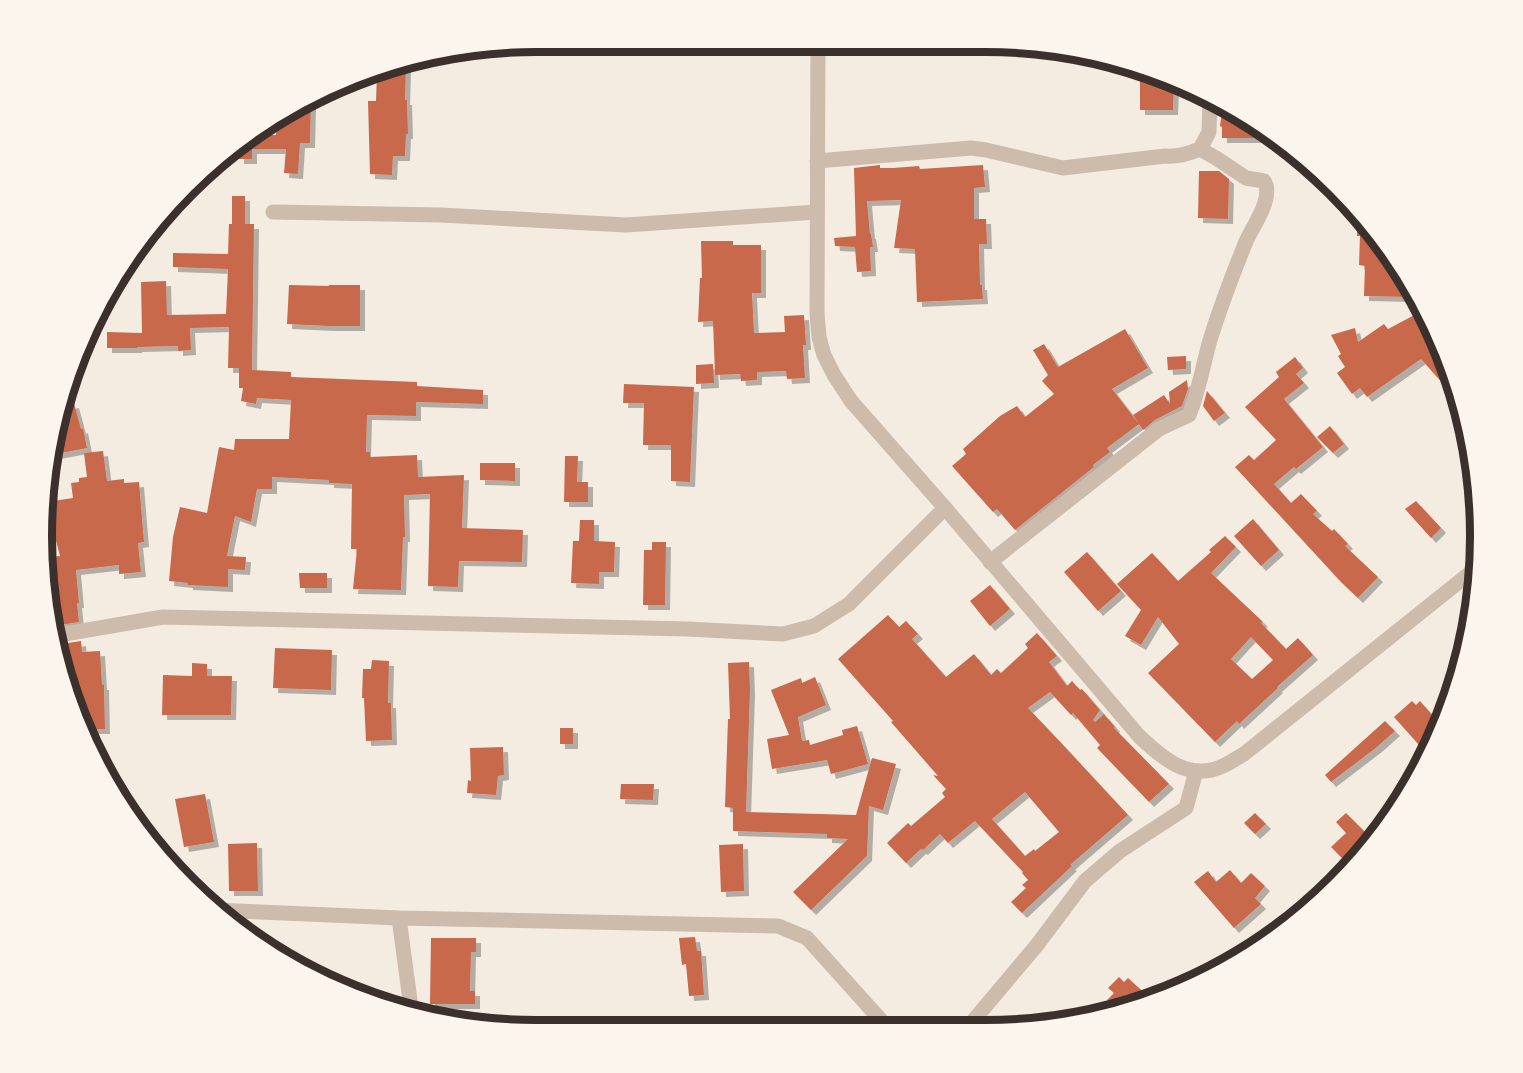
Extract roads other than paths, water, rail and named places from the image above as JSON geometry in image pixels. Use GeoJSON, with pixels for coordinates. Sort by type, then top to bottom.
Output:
{"type":"FeatureCollection","features":[{"type":"Feature","properties":{"kind":"street"},"geometry":{"type":"LineString","coordinates":[[818,52],[817,313],[819,337],[824,355],[851,402],[1156,753],[1177,766],[1196,771],[1222,767],[1244,754],[1468,574]]}},
{"type":"Feature","properties":{"kind":"street"},"geometry":{"type":"LineString","coordinates":[[818,161],[971,148],[1063,168],[1165,156],[1176,157],[1200,149],[1209,132],[1210,107]]}},
{"type":"Feature","properties":{"kind":"street"},"geometry":{"type":"LineString","coordinates":[[990,562],[1159,429],[1189,415],[1210,340],[1245,242],[1265,203],[1268,191],[1264,181],[1246,178],[1200,149]]}},
{"type":"Feature","properties":{"kind":"street"},"geometry":{"type":"LineString","coordinates":[[273,212],[441,215],[626,225],[817,212]]}},
{"type":"Feature","properties":{"kind":"street"},"geometry":{"type":"LineString","coordinates":[[63,634],[163,617],[581,626],[783,634],[814,626],[849,604],[945,508]]}},
{"type":"Feature","properties":{"kind":"street"},"geometry":{"type":"LineString","coordinates":[[974,1020],[1037,945],[1085,881],[1120,851],[1186,808],[1196,771]]}},
{"type":"Feature","properties":{"kind":"street"},"geometry":{"type":"LineString","coordinates":[[230,911],[399,918],[778,926],[807,938],[881,1020]]}},
{"type":"Feature","properties":{"kind":"street"},"geometry":{"type":"LineString","coordinates":[[399,918],[411,1004]]}}]}
